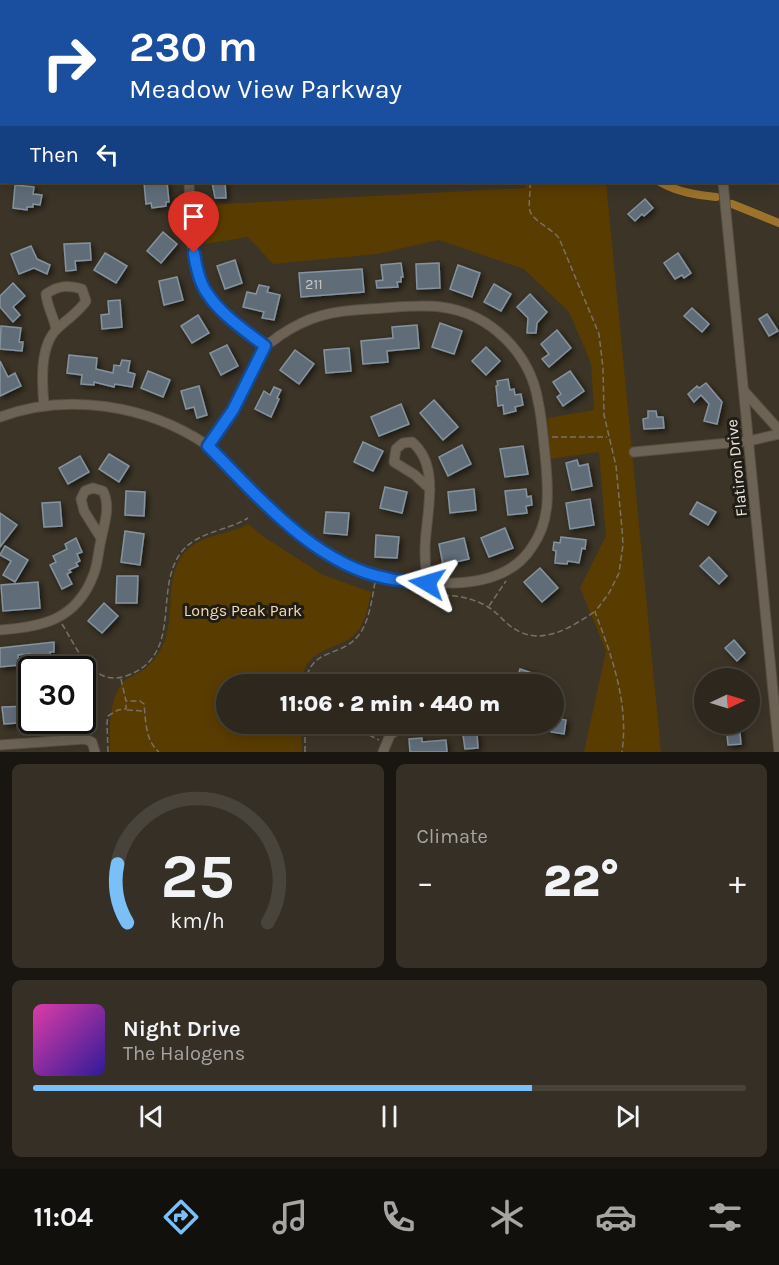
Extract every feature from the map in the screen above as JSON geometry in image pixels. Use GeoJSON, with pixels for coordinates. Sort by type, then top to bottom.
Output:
{"type":"FeatureCollection","features":[{"type":"Feature","properties":{"kind":"street"},"geometry":{"type":"LineString","coordinates":[[189,183],[194,253],[198,273],[206,292],[223,313],[265,346]]}},
{"type":"Feature","properties":{"kind":"street","name":"Flatiron Drive"},"geometry":{"type":"LineString","coordinates":[[723,183],[779,752]]}},
{"type":"Feature","properties":{"kind":"street"},"geometry":{"type":"LineString","coordinates":[[44,406],[42,370],[49,343],[56,329],[79,311],[86,301],[82,289],[69,286],[56,287],[46,294],[47,305],[55,320],[56,329]]}},
{"type":"Feature","properties":{"kind":"street"},"geometry":{"type":"LineString","coordinates":[[0,417],[44,406],[116,407],[170,425],[208,446],[268,506],[310,543],[349,566],[376,576],[428,586],[468,583],[496,576],[522,559],[532,548],[545,519],[548,489],[538,398],[529,371],[515,348],[494,328],[470,314],[441,307],[343,310],[318,315],[295,325],[265,346],[233,410],[208,446]]}},
{"type":"Feature","properties":{"kind":"street"},"geometry":{"type":"LineString","coordinates":[[634,452],[749,441],[779,432],[744,391]]}},
{"type":"Feature","properties":{"kind":"street"},"geometry":{"type":"LineString","coordinates":[[428,586],[425,549],[430,489],[427,467],[421,450],[412,442],[403,442],[396,449],[394,462],[415,475],[430,489]]}},
{"type":"Feature","properties":{"kind":"street"},"geometry":{"type":"LineString","coordinates":[[0,630],[33,627],[58,618],[71,608],[89,584],[94,575],[107,512],[107,499],[103,491],[93,488],[85,491],[81,499],[84,511],[101,538]]}},
{"type":"Feature","properties":{"kind":"street"},"geometry":{"type":"LineString","coordinates":[[384,748],[391,734]]}},
{"type":"Feature","properties":{"kind":"street"},"geometry":{"type":"LineString","coordinates":[[0,745],[85,739],[92,742],[95,752]]}},
{"type":"Feature","properties":{"kind":"path"},"geometry":{"type":"LineString","coordinates":[[428,586],[430,595],[464,597],[488,607],[523,634],[536,637],[571,627],[595,612],[615,582],[622,560],[624,545],[616,466],[604,415],[603,360],[598,334],[559,238],[553,230],[533,218],[530,212],[530,183]]}},
{"type":"Feature","properties":{"kind":"path"},"geometry":{"type":"LineString","coordinates":[[555,437],[608,437]]}},
{"type":"Feature","properties":{"kind":"path"},"geometry":{"type":"LineString","coordinates":[[58,618],[90,668],[110,678],[121,678],[132,674],[148,663],[162,639],[171,576],[176,560],[183,550],[200,537],[227,529],[248,518]]}},
{"type":"Feature","properties":{"kind":"path"},"geometry":{"type":"LineString","coordinates":[[488,607],[503,584],[510,578]]}},
{"type":"Feature","properties":{"kind":"path"},"geometry":{"type":"LineString","coordinates":[[307,674],[315,660],[327,652],[343,648],[364,628],[374,588]]}},
{"type":"Feature","properties":{"kind":"path"},"geometry":{"type":"LineString","coordinates":[[595,612],[622,697],[624,721],[622,752]]}},
{"type":"Feature","properties":{"kind":"path"},"geometry":{"type":"LineString","coordinates":[[121,678],[126,710]]}},
{"type":"Feature","properties":{"kind":"path"},"geometry":{"type":"LineString","coordinates":[[126,702],[142,701],[148,737],[153,747],[159,752]]}},
{"type":"Feature","properties":{"kind":"path"},"geometry":{"type":"LineString","coordinates":[[108,752],[106,723],[108,716],[118,710],[145,712]]}},
{"type":"Feature","properties":{"kind":"path"},"geometry":{"type":"LineString","coordinates":[[305,734],[305,752]]}},
{"type":"Feature","properties":{"kind":"path"},"geometry":{"type":"LineString","coordinates":[[362,734],[384,748]]}},
{"type":"Feature","properties":{"kind":"green space"},"geometry":{"type":"Polygon","coordinates":[[[525,183],[606,183],[661,752],[584,752],[606,651],[580,588],[606,536],[599,452],[550,459],[548,418],[594,410],[591,363],[569,312],[524,269],[439,240],[377,254],[273,264],[248,237],[205,244],[203,205],[525,188],[525,183]]]}},
{"type":"Feature","properties":{"kind":"green space","name":"Longs Peak Park"},"geometry":{"type":"Polygon","coordinates":[[[248,524],[323,575],[371,592],[365,618],[357,632],[315,656],[309,662],[304,674],[216,674],[216,734],[302,734],[302,752],[110,752],[111,715],[115,697],[124,681],[148,666],[163,645],[168,630],[173,578],[180,559],[194,544],[248,524]]]}},
{"type":"Feature","properties":{"kind":"building"},"geometry":{"type":"Polygon","coordinates":[[[144,183],[167,183],[169,202],[166,202],[166,206],[152,208],[151,203],[146,204],[144,183]]]}},
{"type":"Feature","properties":{"kind":"building"},"geometry":{"type":"Polygon","coordinates":[[[212,183],[225,183],[226,198],[215,198],[212,183]]]}},
{"type":"Feature","properties":{"kind":"building"},"geometry":{"type":"Polygon","coordinates":[[[15,185],[34,187],[33,194],[42,195],[40,205],[33,204],[33,207],[27,207],[27,210],[13,208],[15,185]]]}},
{"type":"Feature","properties":{"kind":"building"},"geometry":{"type":"Polygon","coordinates":[[[645,199],[653,208],[635,221],[628,214],[645,199]]]}},
{"type":"Feature","properties":{"kind":"building"},"geometry":{"type":"Polygon","coordinates":[[[163,232],[177,244],[161,263],[147,251],[163,232]]]}},
{"type":"Feature","properties":{"kind":"building"},"geometry":{"type":"Polygon","coordinates":[[[90,243],[91,260],[75,261],[76,270],[66,271],[64,244],[90,243]]]}},
{"type":"Feature","properties":{"kind":"building"},"geometry":{"type":"Polygon","coordinates":[[[31,246],[37,259],[50,265],[47,274],[34,268],[19,274],[11,254],[31,246]]]}},
{"type":"Feature","properties":{"kind":"building"},"geometry":{"type":"Polygon","coordinates":[[[105,253],[127,266],[116,283],[94,270],[105,253]]]}},
{"type":"Feature","properties":{"kind":"building"},"geometry":{"type":"Polygon","coordinates":[[[678,253],[691,273],[684,278],[682,275],[675,279],[664,263],[678,253]]]}},
{"type":"Feature","properties":{"kind":"building"},"geometry":{"type":"Polygon","coordinates":[[[235,260],[242,283],[225,289],[217,266],[235,260]]]}},
{"type":"Feature","properties":{"kind":"building"},"geometry":{"type":"Polygon","coordinates":[[[401,263],[403,277],[401,277],[401,282],[397,282],[398,287],[377,288],[376,281],[383,280],[381,265],[401,263]]]}},
{"type":"Feature","properties":{"kind":"building"},"geometry":{"type":"Polygon","coordinates":[[[439,263],[440,288],[417,289],[416,264],[439,263]]]}},
{"type":"Feature","properties":{"kind":"building"},"geometry":{"type":"Polygon","coordinates":[[[458,265],[480,273],[472,297],[450,289],[458,265]]]}},
{"type":"Feature","properties":{"kind":"building"},"geometry":{"type":"Polygon","coordinates":[[[362,269],[364,292],[301,297],[299,273],[362,269]]]}},
{"type":"Feature","properties":{"kind":"building"},"geometry":{"type":"Polygon","coordinates":[[[177,277],[183,300],[164,305],[159,281],[177,277]]]}},
{"type":"Feature","properties":{"kind":"building"},"geometry":{"type":"Polygon","coordinates":[[[13,283],[25,296],[13,307],[20,315],[13,322],[0,307],[0,296],[13,283]]]}},
{"type":"Feature","properties":{"kind":"building"},"geometry":{"type":"Polygon","coordinates":[[[494,284],[511,294],[501,311],[484,302],[494,284]]]}},
{"type":"Feature","properties":{"kind":"building"},"geometry":{"type":"Polygon","coordinates":[[[259,285],[269,287],[267,292],[280,295],[274,320],[262,318],[264,312],[243,307],[247,292],[256,294],[259,285]]]}},
{"type":"Feature","properties":{"kind":"building"},"geometry":{"type":"Polygon","coordinates":[[[530,294],[547,312],[537,323],[536,333],[527,333],[528,318],[517,307],[530,294]]]}},
{"type":"Feature","properties":{"kind":"building"},"geometry":{"type":"Polygon","coordinates":[[[120,300],[122,327],[102,329],[101,315],[109,314],[108,301],[120,300]]]}},
{"type":"Feature","properties":{"kind":"building"},"geometry":{"type":"Polygon","coordinates":[[[692,308],[709,324],[702,332],[684,316],[692,308]]]}},
{"type":"Feature","properties":{"kind":"building"},"geometry":{"type":"Polygon","coordinates":[[[767,314],[778,331],[769,336],[759,319],[767,314]]]}},
{"type":"Feature","properties":{"kind":"building"},"geometry":{"type":"Polygon","coordinates":[[[198,315],[209,333],[192,343],[181,326],[198,315]]]}},
{"type":"Feature","properties":{"kind":"building"},"geometry":{"type":"Polygon","coordinates":[[[440,323],[462,331],[454,354],[432,347],[440,323]]]}},
{"type":"Feature","properties":{"kind":"building"},"geometry":{"type":"Polygon","coordinates":[[[417,325],[419,348],[387,351],[388,362],[363,364],[361,341],[393,338],[392,327],[417,325]]]}},
{"type":"Feature","properties":{"kind":"building"},"geometry":{"type":"Polygon","coordinates":[[[1,326],[21,328],[19,342],[23,342],[22,351],[0,349],[1,326]]]}},
{"type":"Feature","properties":{"kind":"building"},"geometry":{"type":"Polygon","coordinates":[[[557,330],[571,348],[549,367],[542,359],[549,354],[541,344],[557,330]]]}},
{"type":"Feature","properties":{"kind":"building"},"geometry":{"type":"Polygon","coordinates":[[[227,345],[238,366],[221,375],[210,353],[227,345]]]}},
{"type":"Feature","properties":{"kind":"building"},"geometry":{"type":"Polygon","coordinates":[[[486,347],[500,361],[486,375],[472,361],[486,347]]]}},
{"type":"Feature","properties":{"kind":"building"},"geometry":{"type":"Polygon","coordinates":[[[349,348],[351,371],[326,373],[324,350],[349,348]]]}},
{"type":"Feature","properties":{"kind":"building"},"geometry":{"type":"Polygon","coordinates":[[[295,350],[314,364],[299,384],[280,370],[295,350]]]}},
{"type":"Feature","properties":{"kind":"building"},"geometry":{"type":"Polygon","coordinates":[[[69,355],[97,358],[96,369],[113,373],[114,365],[120,366],[122,360],[130,361],[128,372],[135,374],[132,387],[115,384],[114,387],[94,382],[94,385],[81,384],[82,375],[67,373],[69,355]]]}},
{"type":"Feature","properties":{"kind":"building"},"geometry":{"type":"Polygon","coordinates":[[[0,361],[8,377],[15,373],[21,386],[0,396],[0,361]]]}},
{"type":"Feature","properties":{"kind":"building"},"geometry":{"type":"Polygon","coordinates":[[[148,371],[170,380],[163,397],[141,388],[148,371]]]}},
{"type":"Feature","properties":{"kind":"building"},"geometry":{"type":"Polygon","coordinates":[[[570,371],[584,391],[563,406],[557,397],[561,394],[553,382],[570,371]]]}},
{"type":"Feature","properties":{"kind":"building"},"geometry":{"type":"Polygon","coordinates":[[[508,379],[510,390],[514,389],[515,395],[521,394],[523,405],[515,407],[516,411],[504,414],[503,405],[498,406],[496,386],[497,381],[508,379]]]}},
{"type":"Feature","properties":{"kind":"building"},"geometry":{"type":"Polygon","coordinates":[[[706,383],[722,402],[717,424],[704,421],[709,404],[701,395],[694,402],[688,394],[697,386],[699,388],[706,383]]]}},
{"type":"Feature","properties":{"kind":"building"},"geometry":{"type":"Polygon","coordinates":[[[199,386],[207,415],[197,418],[194,407],[186,409],[181,391],[199,386]]]}},
{"type":"Feature","properties":{"kind":"building"},"geometry":{"type":"Polygon","coordinates":[[[274,387],[281,390],[271,417],[255,409],[264,391],[270,395],[274,387]]]}},
{"type":"Feature","properties":{"kind":"building"},"geometry":{"type":"Polygon","coordinates":[[[434,400],[458,427],[443,440],[420,413],[434,400]]]}},
{"type":"Feature","properties":{"kind":"building"},"geometry":{"type":"Polygon","coordinates":[[[401,404],[409,424],[379,436],[371,417],[401,404]]]}},
{"type":"Feature","properties":{"kind":"building"},"geometry":{"type":"Polygon","coordinates":[[[648,411],[656,411],[657,417],[663,417],[664,428],[644,429],[643,419],[648,418],[648,411]]]}},
{"type":"Feature","properties":{"kind":"building"},"geometry":{"type":"Polygon","coordinates":[[[363,442],[383,451],[373,471],[354,462],[363,442]]]}},
{"type":"Feature","properties":{"kind":"building"},"geometry":{"type":"Polygon","coordinates":[[[462,445],[471,464],[448,476],[439,457],[462,445]]]}},
{"type":"Feature","properties":{"kind":"building"},"geometry":{"type":"Polygon","coordinates":[[[523,446],[528,474],[505,477],[500,449],[523,446]]]}},
{"type":"Feature","properties":{"kind":"building"},"geometry":{"type":"Polygon","coordinates":[[[109,454],[129,466],[119,482],[99,469],[109,454]]]}},
{"type":"Feature","properties":{"kind":"building"},"geometry":{"type":"Polygon","coordinates":[[[80,456],[89,472],[68,484],[59,468],[80,456]]]}},
{"type":"Feature","properties":{"kind":"building"},"geometry":{"type":"Polygon","coordinates":[[[577,460],[579,466],[588,464],[592,486],[572,490],[566,463],[577,460]]]}},
{"type":"Feature","properties":{"kind":"building"},"geometry":{"type":"Polygon","coordinates":[[[385,487],[407,492],[402,513],[380,508],[385,487]]]}},
{"type":"Feature","properties":{"kind":"building"},"geometry":{"type":"Polygon","coordinates":[[[474,489],[476,510],[450,513],[448,492],[474,489]]]}},
{"type":"Feature","properties":{"kind":"building"},"geometry":{"type":"Polygon","coordinates":[[[526,489],[527,497],[531,496],[532,505],[526,506],[527,513],[508,515],[505,491],[526,489]]]}},
{"type":"Feature","properties":{"kind":"building"},"geometry":{"type":"Polygon","coordinates":[[[126,491],[145,492],[144,516],[125,515],[126,491]]]}},
{"type":"Feature","properties":{"kind":"building"},"geometry":{"type":"Polygon","coordinates":[[[590,499],[594,525],[570,529],[566,503],[590,499]]]}},
{"type":"Feature","properties":{"kind":"building"},"geometry":{"type":"Polygon","coordinates":[[[60,502],[62,526],[44,527],[42,503],[60,502]]]}},
{"type":"Feature","properties":{"kind":"building"},"geometry":{"type":"Polygon","coordinates":[[[697,502],[716,512],[708,525],[690,514],[697,502]]]}},
{"type":"Feature","properties":{"kind":"building"},"geometry":{"type":"Polygon","coordinates":[[[326,512],[349,513],[347,535],[324,533],[326,512]]]}},
{"type":"Feature","properties":{"kind":"building"},"geometry":{"type":"Polygon","coordinates":[[[0,513],[17,525],[0,547],[0,513]]]}},
{"type":"Feature","properties":{"kind":"building"},"geometry":{"type":"Polygon","coordinates":[[[505,528],[513,548],[489,557],[481,538],[505,528]]]}},
{"type":"Feature","properties":{"kind":"building"},"geometry":{"type":"Polygon","coordinates":[[[125,531],[144,534],[140,565],[121,562],[125,531]]]}},
{"type":"Feature","properties":{"kind":"building"},"geometry":{"type":"Polygon","coordinates":[[[376,535],[399,537],[397,558],[375,557],[376,535]]]}},
{"type":"Feature","properties":{"kind":"building"},"geometry":{"type":"Polygon","coordinates":[[[561,537],[586,540],[579,563],[568,561],[567,564],[555,563],[554,542],[560,543],[561,537]]]}},
{"type":"Feature","properties":{"kind":"building"},"geometry":{"type":"Polygon","coordinates":[[[76,538],[82,552],[77,554],[80,561],[76,563],[78,566],[69,570],[71,572],[67,574],[72,584],[62,589],[50,565],[56,562],[53,556],[67,549],[65,544],[76,538]]]}},
{"type":"Feature","properties":{"kind":"building"},"geometry":{"type":"Polygon","coordinates":[[[464,538],[469,559],[443,565],[439,544],[464,538]]]}},
{"type":"Feature","properties":{"kind":"building"},"geometry":{"type":"Polygon","coordinates":[[[5,546],[28,560],[15,582],[3,575],[11,561],[0,555],[5,546]]]}},
{"type":"Feature","properties":{"kind":"building"},"geometry":{"type":"Polygon","coordinates":[[[709,557],[727,576],[719,584],[700,566],[709,557]]]}},
{"type":"Feature","properties":{"kind":"building"},"geometry":{"type":"Polygon","coordinates":[[[540,568],[558,588],[542,602],[524,582],[540,568]]]}},
{"type":"Feature","properties":{"kind":"building"},"geometry":{"type":"Polygon","coordinates":[[[117,576],[138,576],[137,603],[116,603],[117,576]]]}},
{"type":"Feature","properties":{"kind":"building"},"geometry":{"type":"Polygon","coordinates":[[[38,582],[40,608],[3,611],[1,585],[38,582]]]}},
{"type":"Feature","properties":{"kind":"building"},"geometry":{"type":"Polygon","coordinates":[[[104,603],[118,616],[102,633],[88,621],[104,603]]]}},
{"type":"Feature","properties":{"kind":"building"},"geometry":{"type":"Polygon","coordinates":[[[734,640],[745,653],[737,661],[725,648],[734,640]]]}},
{"type":"Feature","properties":{"kind":"building"},"geometry":{"type":"Polygon","coordinates":[[[54,642],[54,652],[50,652],[50,656],[18,655],[18,665],[0,667],[0,648],[54,642]]]}},
{"type":"Feature","properties":{"kind":"building"},"geometry":{"type":"Polygon","coordinates":[[[520,669],[535,674],[519,674],[520,669]]]}},
{"type":"Feature","properties":{"kind":"building"},"geometry":{"type":"Polygon","coordinates":[[[18,706],[18,723],[4,724],[2,707],[18,706]]]}},
{"type":"Feature","properties":{"kind":"building"},"geometry":{"type":"Polygon","coordinates":[[[477,734],[478,748],[465,749],[463,735],[477,734]]]}},
{"type":"Feature","properties":{"kind":"building"},"geometry":{"type":"Polygon","coordinates":[[[727,734],[740,734],[741,744],[728,745],[727,734]]]}},
{"type":"Feature","properties":{"kind":"building"},"geometry":{"type":"Polygon","coordinates":[[[422,738],[422,742],[446,740],[447,752],[410,752],[409,739],[422,738]]]}},
{"type":"Feature","properties":{"kind":"waterway"},"geometry":{"type":"LineString","coordinates":[[662,183],[680,191],[716,197]]}},
{"type":"Feature","properties":{"kind":"waterway"},"geometry":{"type":"LineString","coordinates":[[732,204],[779,223]]}},
{"type":"Feature","properties":{"kind":"route"},"geometry":{"type":"LineString","coordinates":[[194,253],[198,273],[206,292],[223,313],[265,346],[233,410],[208,446],[268,506],[310,543],[349,566],[376,576],[427,583]]}}]}
